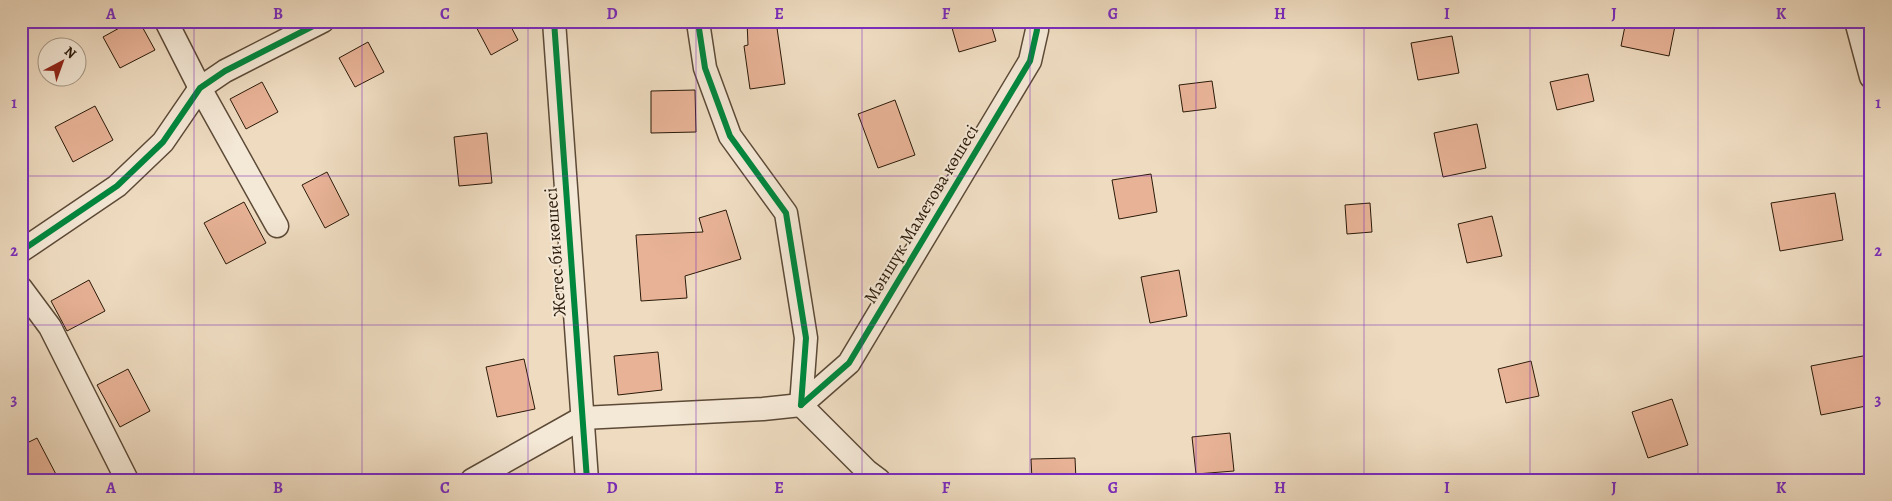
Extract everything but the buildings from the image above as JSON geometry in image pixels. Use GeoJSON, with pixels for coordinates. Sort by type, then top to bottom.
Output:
{"type":"FeatureCollection","features":[{"type":"Feature","properties":{"kind":"street"},"geometry":{"type":"LineString","coordinates":[[166,21],[200,88],[277,226]]}},
{"type":"Feature","properties":{"kind":"street"},"geometry":{"type":"LineString","coordinates":[[21,251],[118,186],[163,142],[200,88],[225,71],[324,21]]}},
{"type":"Feature","properties":{"kind":"street","name":"Жетес би көшесі"},"geometry":{"type":"LineString","coordinates":[[554,21],[587,480]]}},
{"type":"Feature","properties":{"kind":"street","name":"Мәншүк Маметова көшесі"},"geometry":{"type":"LineString","coordinates":[[801,405],[849,363],[1030,61],[1037,30],[1036,21]]}},
{"type":"Feature","properties":{"kind":"street"},"geometry":{"type":"LineString","coordinates":[[1856,21],[1871,77]]}},
{"type":"Feature","properties":{"kind":"street"},"geometry":{"type":"LineString","coordinates":[[698,22],[705,68],[730,136],[786,213],[806,338],[801,405]]}},
{"type":"Feature","properties":{"kind":"street"},"geometry":{"type":"LineString","coordinates":[[21,288],[50,327],[128,480]]}},
{"type":"Feature","properties":{"kind":"street"},"geometry":{"type":"LineString","coordinates":[[472,480],[582,418],[801,405],[867,471],[879,480]]}},
{"type":"Feature","properties":{"kind":"cycle path"},"geometry":{"type":"LineString","coordinates":[[21,251],[117,186],[163,142],[200,88],[225,71],[323,21]]}},
{"type":"Feature","properties":{"kind":"cycle path"},"geometry":{"type":"LineString","coordinates":[[554,21],[587,480]]}},
{"type":"Feature","properties":{"kind":"cycle path"},"geometry":{"type":"LineString","coordinates":[[801,405],[849,363],[1030,61],[1037,30],[1036,21]]}},
{"type":"Feature","properties":{"kind":"cycle path"},"geometry":{"type":"LineString","coordinates":[[698,22],[705,68],[730,136],[786,213],[806,338],[801,405]]}}]}
